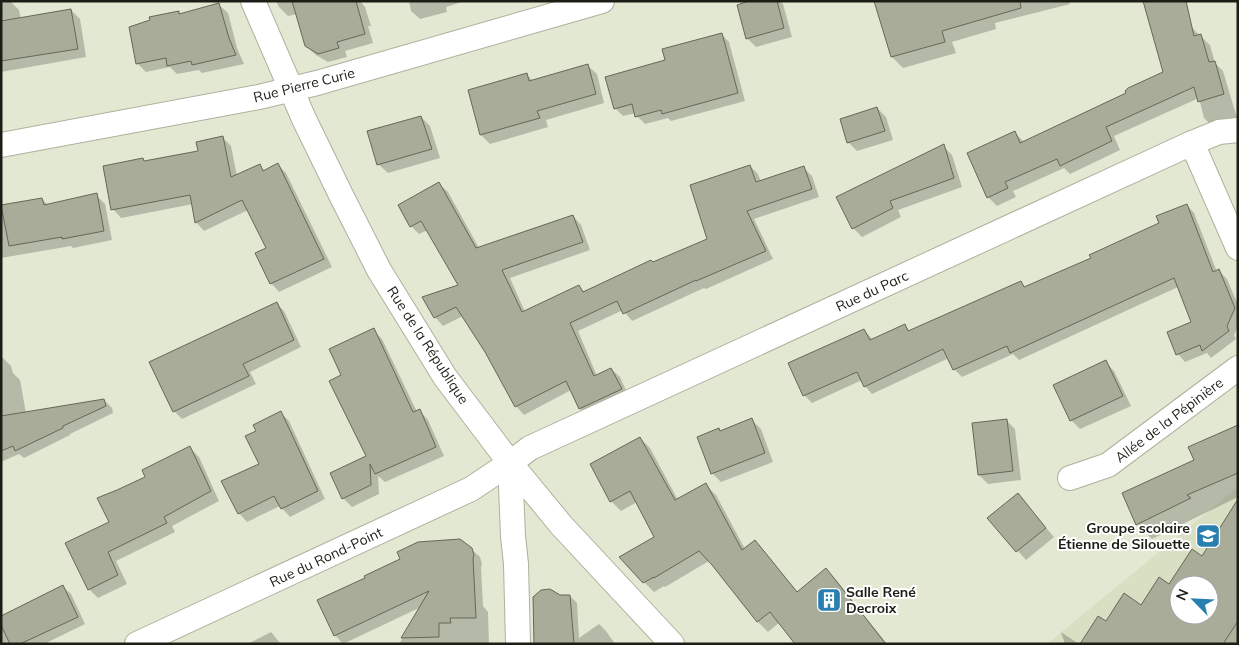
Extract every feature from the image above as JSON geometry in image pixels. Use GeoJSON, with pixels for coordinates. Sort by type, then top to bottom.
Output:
{"type":"FeatureCollection","features":[{"type":"Feature","properties":{"kind":"street","name":"Rue de la République"},"geometry":{"type":"LineString","coordinates":[[253,1],[304,119],[341,196],[380,270],[445,377],[510,463],[562,526],[672,644]]}},
{"type":"Feature","properties":{"kind":"street","name":"Rue Pierre Curie"},"geometry":{"type":"LineString","coordinates":[[1,145],[291,89],[602,1]]}},
{"type":"Feature","properties":{"kind":"street","name":"Rue du Parc"},"geometry":{"type":"LineString","coordinates":[[510,463],[530,448],[1192,143],[1219,132],[1238,130]]}},
{"type":"Feature","properties":{"kind":"street"},"geometry":{"type":"LineString","coordinates":[[1192,143],[1238,248]]}},
{"type":"Feature","properties":{"kind":"street","name":"Allée de la Pépinière"},"geometry":{"type":"LineString","coordinates":[[1070,478],[1108,465],[1238,368]]}},
{"type":"Feature","properties":{"kind":"street","name":"Rue du Rond-Point"},"geometry":{"type":"LineString","coordinates":[[137,644],[471,489],[510,463]]}},
{"type":"Feature","properties":{"kind":"street"},"geometry":{"type":"LineString","coordinates":[[510,463],[516,564],[518,644]]}},
{"type":"Feature","properties":{"kind":"shaded area","name":"Groupe scolaire Étienne de Silouette"},"geometry":{"type":"Polygon","coordinates":[[[1238,487],[1238,644],[1047,644],[1238,487]]]}},
{"type":"Feature","properties":{"kind":"building"},"geometry":{"type":"Polygon","coordinates":[[[292,1],[356,1],[365,34],[337,42],[339,48],[318,54],[305,46],[292,1]]]}},
{"type":"Feature","properties":{"kind":"building"},"geometry":{"type":"Polygon","coordinates":[[[749,1],[777,1],[784,28],[746,39],[737,5],[749,1]]]}},
{"type":"Feature","properties":{"kind":"building"},"geometry":{"type":"Polygon","coordinates":[[[874,1],[1020,1],[1021,8],[942,31],[945,42],[891,57],[874,1]]]}},
{"type":"Feature","properties":{"kind":"building"},"geometry":{"type":"Polygon","coordinates":[[[1143,1],[1186,1],[1194,36],[1201,34],[1209,62],[1215,61],[1224,94],[1198,102],[1194,87],[1106,127],[1112,141],[1060,166],[1057,159],[1005,182],[1008,188],[987,198],[967,153],[1015,131],[1020,143],[1126,93],[1125,91],[1128,88],[1163,72],[1143,1]]]}},
{"type":"Feature","properties":{"kind":"building"},"geometry":{"type":"Polygon","coordinates":[[[219,3],[236,55],[192,65],[191,61],[167,66],[166,58],[136,64],[129,27],[150,20],[149,17],[179,11],[179,14],[219,3]]]}},
{"type":"Feature","properties":{"kind":"building"},"geometry":{"type":"Polygon","coordinates":[[[71,9],[78,49],[1,61],[1,21],[71,9]]]}},
{"type":"Feature","properties":{"kind":"building"},"geometry":{"type":"Polygon","coordinates":[[[722,33],[738,93],[662,114],[661,110],[635,117],[632,104],[614,109],[605,77],[665,60],[662,49],[722,33]]]}},
{"type":"Feature","properties":{"kind":"building"},"geometry":{"type":"Polygon","coordinates":[[[588,64],[596,94],[537,111],[540,118],[480,135],[468,90],[527,73],[529,81],[588,64]]]}},
{"type":"Feature","properties":{"kind":"building"},"geometry":{"type":"Polygon","coordinates":[[[877,107],[885,131],[847,143],[840,119],[877,107]]]}},
{"type":"Feature","properties":{"kind":"building"},"geometry":{"type":"Polygon","coordinates":[[[421,116],[432,149],[377,165],[367,131],[421,116]]]}},
{"type":"Feature","properties":{"kind":"building"},"geometry":{"type":"Polygon","coordinates":[[[223,136],[231,177],[260,164],[263,171],[278,163],[324,259],[270,284],[255,253],[266,248],[242,200],[195,223],[190,195],[111,210],[103,166],[143,158],[144,161],[198,151],[196,142],[223,136]]]}},
{"type":"Feature","properties":{"kind":"building"},"geometry":{"type":"Polygon","coordinates":[[[944,144],[954,178],[890,201],[893,208],[852,229],[836,197],[944,144]]]}},
{"type":"Feature","properties":{"kind":"building"},"geometry":{"type":"Polygon","coordinates":[[[750,165],[756,182],[804,166],[812,189],[747,211],[766,251],[696,280],[623,314],[617,301],[570,323],[594,376],[611,368],[622,389],[579,409],[566,381],[515,407],[485,352],[456,307],[434,318],[422,297],[458,285],[421,221],[410,227],[398,205],[439,182],[476,248],[573,215],[583,242],[502,270],[522,312],[579,285],[583,292],[651,260],[653,262],[707,239],[690,185],[750,165]]]}},
{"type":"Feature","properties":{"kind":"building"},"geometry":{"type":"Polygon","coordinates":[[[97,193],[104,231],[9,246],[1,205],[42,198],[44,205],[97,193]]]}},
{"type":"Feature","properties":{"kind":"building"},"geometry":{"type":"Polygon","coordinates":[[[1187,204],[1213,272],[1219,269],[1235,308],[1227,326],[1229,331],[1202,351],[1200,345],[1176,355],[1167,332],[1191,322],[1174,278],[1010,353],[1007,346],[953,370],[943,349],[864,387],[857,372],[803,396],[788,363],[864,329],[870,340],[905,324],[908,331],[1021,281],[1024,287],[1091,258],[1089,255],[1159,223],[1156,216],[1187,204]]]}},
{"type":"Feature","properties":{"kind":"building"},"geometry":{"type":"Polygon","coordinates":[[[277,302],[294,340],[243,364],[249,376],[173,412],[149,362],[277,302]]]}},
{"type":"Feature","properties":{"kind":"building"},"geometry":{"type":"Polygon","coordinates":[[[374,328],[413,412],[420,409],[436,447],[375,474],[370,464],[371,485],[342,499],[330,473],[366,456],[329,381],[341,375],[329,349],[374,328]]]}},
{"type":"Feature","properties":{"kind":"building"},"geometry":{"type":"Polygon","coordinates":[[[1106,360],[1123,396],[1070,421],[1053,385],[1106,360]]]}},
{"type":"Feature","properties":{"kind":"building"},"geometry":{"type":"Polygon","coordinates":[[[104,399],[106,406],[63,426],[63,428],[15,451],[13,446],[1,451],[1,416],[104,399]]]}},
{"type":"Feature","properties":{"kind":"building"},"geometry":{"type":"Polygon","coordinates":[[[281,411],[318,491],[281,509],[274,496],[238,514],[221,481],[259,464],[245,436],[256,431],[253,425],[281,411]]]}},
{"type":"Feature","properties":{"kind":"building"},"geometry":{"type":"Polygon","coordinates":[[[752,418],[765,453],[711,474],[697,437],[719,428],[720,431],[752,418]]]}},
{"type":"Feature","properties":{"kind":"building"},"geometry":{"type":"Polygon","coordinates":[[[1007,419],[1013,471],[978,475],[972,423],[1007,419]]]}},
{"type":"Feature","properties":{"kind":"building"},"geometry":{"type":"Polygon","coordinates":[[[1238,425],[1238,473],[1187,495],[1191,498],[1136,525],[1122,493],[1194,460],[1188,447],[1238,425]]]}},
{"type":"Feature","properties":{"kind":"building"},"geometry":{"type":"Polygon","coordinates":[[[640,437],[675,500],[706,483],[742,550],[755,540],[797,592],[826,568],[886,644],[795,644],[770,612],[757,622],[699,551],[643,583],[619,557],[654,537],[630,491],[610,502],[590,464],[640,437]]]}},
{"type":"Feature","properties":{"kind":"building"},"geometry":{"type":"Polygon","coordinates":[[[190,446],[211,491],[164,517],[167,523],[108,552],[118,575],[88,590],[65,543],[109,522],[97,498],[145,477],[142,470],[190,446]]]}},
{"type":"Feature","properties":{"kind":"building"},"geometry":{"type":"Polygon","coordinates":[[[1018,493],[1046,528],[1016,552],[987,518],[1018,493]]]}},
{"type":"Feature","properties":{"kind":"building"},"geometry":{"type":"Polygon","coordinates":[[[1238,499],[1238,621],[1223,644],[1080,644],[1098,616],[1106,621],[1124,593],[1141,605],[1159,577],[1169,584],[1169,625],[1219,625],[1219,575],[1175,575],[1192,549],[1202,556],[1238,499]]]}},
{"type":"Feature","properties":{"kind":"building"},"geometry":{"type":"Polygon","coordinates":[[[460,539],[472,548],[474,555],[476,618],[450,618],[451,623],[439,623],[439,637],[401,638],[429,591],[334,636],[317,600],[365,578],[364,576],[400,559],[397,552],[418,542],[460,539]]]}},
{"type":"Feature","properties":{"kind":"building"},"geometry":{"type":"Polygon","coordinates":[[[63,585],[78,617],[20,644],[10,644],[1,625],[1,616],[63,585]]]}},
{"type":"Feature","properties":{"kind":"building"},"geometry":{"type":"Polygon","coordinates":[[[550,589],[560,595],[570,595],[574,644],[534,644],[533,597],[541,590],[550,589]]]}},
{"type":"Feature","properties":{"kind":"place","name":"Groupe scolaire Étienne de Silouette"},"geometry":{"type":"Point","coordinates":[1208,536]}},
{"type":"Feature","properties":{"kind":"place","name":"Salle René Decroix"},"geometry":{"type":"Point","coordinates":[829,600]}}]}
